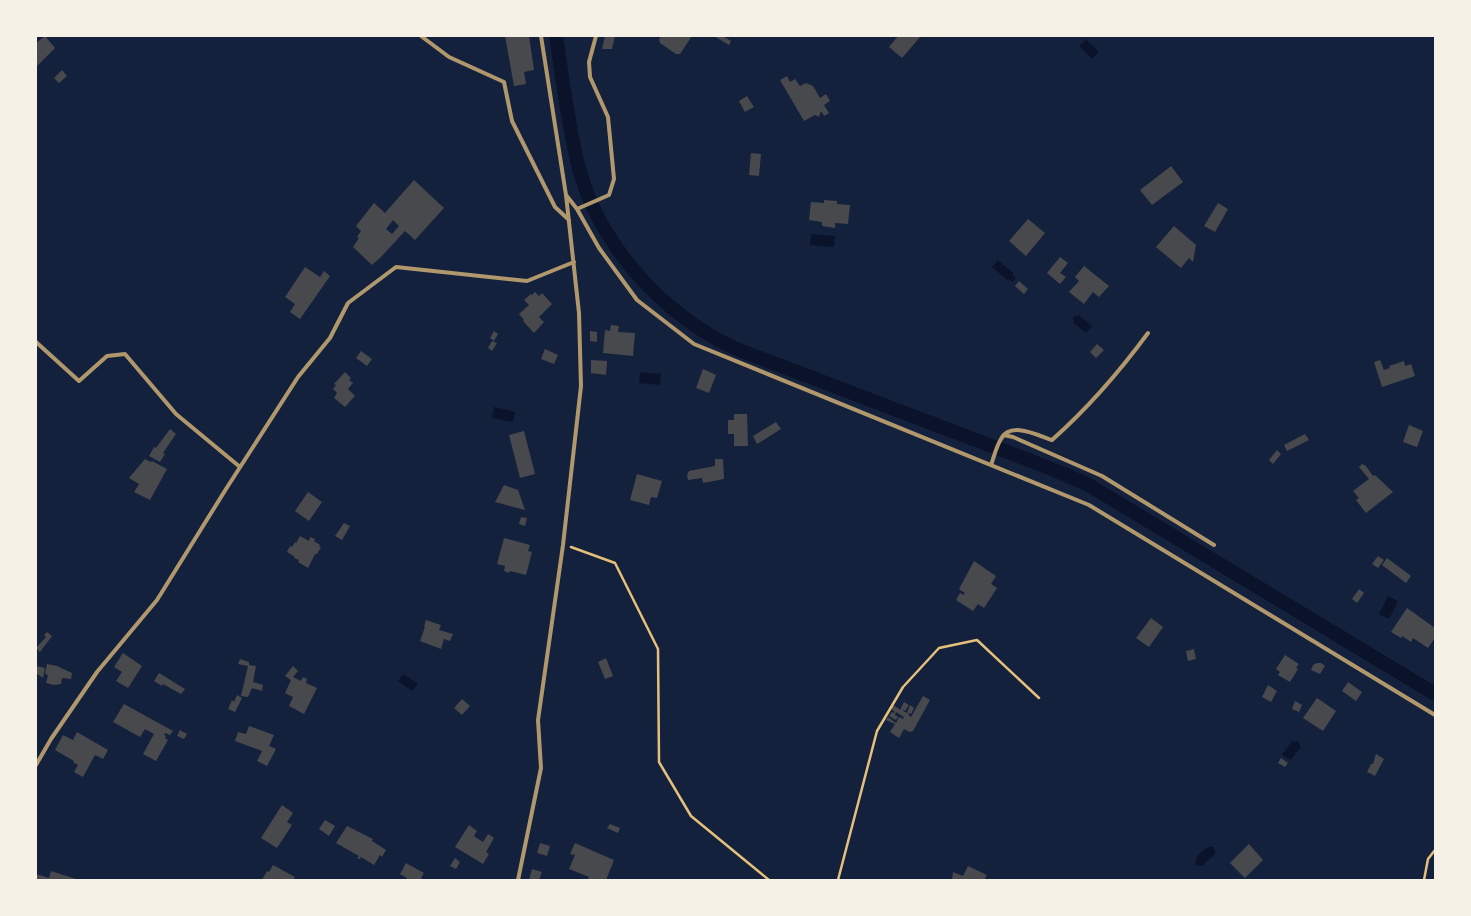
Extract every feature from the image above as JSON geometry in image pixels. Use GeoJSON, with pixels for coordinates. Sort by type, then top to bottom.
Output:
{"type":"FeatureCollection","features":[{"type":"Feature","properties":{"kind":"street"},"geometry":{"type":"LineString","coordinates":[[421,36],[449,56],[504,82],[512,121],[556,206],[569,220]]}},
{"type":"Feature","properties":{"kind":"street"},"geometry":{"type":"LineString","coordinates":[[518,880],[541,768],[538,720],[563,545],[581,386],[579,313],[574,262],[566,195],[541,36]]}},
{"type":"Feature","properties":{"kind":"street"},"geometry":{"type":"LineString","coordinates":[[577,209],[609,195],[614,179],[608,117],[590,77],[589,62],[596,36]]}},
{"type":"Feature","properties":{"kind":"street"},"geometry":{"type":"LineString","coordinates":[[566,195],[577,209],[599,248],[637,300],[694,344],[1089,505],[1435,715]]}},
{"type":"Feature","properties":{"kind":"street"},"geometry":{"type":"LineString","coordinates":[[36,764],[51,739],[97,672],[158,600],[240,467],[298,377],[330,338],[348,303],[396,267],[527,281],[574,262]]}},
{"type":"Feature","properties":{"kind":"street"},"geometry":{"type":"LineString","coordinates":[[991,466],[1002,436],[1007,431],[1014,428],[1052,440],[1085,408],[1148,333]]}},
{"type":"Feature","properties":{"kind":"street"},"geometry":{"type":"LineString","coordinates":[[36,342],[79,381],[107,356],[125,354],[176,414],[240,467]]}},
{"type":"Feature","properties":{"kind":"street"},"geometry":{"type":"LineString","coordinates":[[1002,436],[1013,437],[1102,476],[1214,545]]}},
{"type":"Feature","properties":{"kind":"path"},"geometry":{"type":"LineString","coordinates":[[563,545],[615,564],[658,649],[659,762],[691,816],[769,880]]}},
{"type":"Feature","properties":{"kind":"path"},"geometry":{"type":"LineString","coordinates":[[838,880],[877,731],[902,687],[939,648],[978,640],[1039,698]]}},
{"type":"Feature","properties":{"kind":"path"},"geometry":{"type":"LineString","coordinates":[[1424,880],[1428,859],[1435,850]]}},
{"type":"Feature","properties":{"kind":"water"},"geometry":{"type":"Polygon","coordinates":[[[1086,39],[1099,52],[1092,59],[1079,46],[1086,39]]]}},
{"type":"Feature","properties":{"kind":"water"},"geometry":{"type":"Polygon","coordinates":[[[811,234],[835,236],[834,247],[810,245],[811,234]]]}},
{"type":"Feature","properties":{"kind":"water"},"geometry":{"type":"Polygon","coordinates":[[[998,260],[1013,273],[1016,278],[1012,282],[1009,279],[1007,280],[992,267],[998,260]]]}},
{"type":"Feature","properties":{"kind":"water"},"geometry":{"type":"Polygon","coordinates":[[[1079,315],[1092,326],[1086,333],[1073,322],[1073,317],[1079,315]]]}},
{"type":"Feature","properties":{"kind":"water"},"geometry":{"type":"Polygon","coordinates":[[[640,372],[661,374],[660,385],[639,383],[640,372]]]}},
{"type":"Feature","properties":{"kind":"water"},"geometry":{"type":"Polygon","coordinates":[[[494,407],[515,412],[513,422],[492,418],[494,407]]]}},
{"type":"Feature","properties":{"kind":"water"},"geometry":{"type":"Polygon","coordinates":[[[1388,596],[1398,601],[1389,619],[1379,614],[1388,596]]]}},
{"type":"Feature","properties":{"kind":"water"},"geometry":{"type":"Polygon","coordinates":[[[403,674],[418,684],[412,691],[398,681],[403,674]]]}},
{"type":"Feature","properties":{"kind":"water"},"geometry":{"type":"Polygon","coordinates":[[[1292,741],[1298,741],[1301,747],[1291,760],[1282,755],[1292,741]]]}},
{"type":"Feature","properties":{"kind":"water"},"geometry":{"type":"Polygon","coordinates":[[[1212,846],[1215,850],[1215,854],[1202,866],[1196,865],[1196,859],[1198,856],[1212,846]]]}},
{"type":"Feature","properties":{"kind":"building"},"geometry":{"type":"Polygon","coordinates":[[[45,36],[55,48],[36,67],[36,43],[45,36]]]}},
{"type":"Feature","properties":{"kind":"building"},"geometry":{"type":"Polygon","coordinates":[[[505,36],[529,36],[534,70],[524,72],[526,84],[514,86],[505,36]]]}},
{"type":"Feature","properties":{"kind":"building"},"geometry":{"type":"Polygon","coordinates":[[[605,36],[615,36],[612,49],[602,49],[605,36]]]}},
{"type":"Feature","properties":{"kind":"building"},"geometry":{"type":"Polygon","coordinates":[[[661,36],[692,36],[680,54],[676,54],[660,43],[659,39],[661,36]]]}},
{"type":"Feature","properties":{"kind":"building"},"geometry":{"type":"Polygon","coordinates":[[[714,36],[723,36],[731,41],[729,45],[714,36]]]}},
{"type":"Feature","properties":{"kind":"building"},"geometry":{"type":"Polygon","coordinates":[[[898,36],[921,36],[902,58],[889,47],[898,36]]]}},
{"type":"Feature","properties":{"kind":"building"},"geometry":{"type":"Polygon","coordinates":[[[62,70],[67,76],[59,83],[54,78],[62,70]]]}},
{"type":"Feature","properties":{"kind":"building"},"geometry":{"type":"Polygon","coordinates":[[[787,76],[790,82],[795,79],[800,86],[806,83],[813,86],[820,98],[826,94],[830,101],[824,105],[829,113],[824,116],[821,111],[819,117],[815,115],[804,121],[780,80],[787,76]]]}},
{"type":"Feature","properties":{"kind":"building"},"geometry":{"type":"Polygon","coordinates":[[[747,96],[754,107],[745,112],[739,101],[747,96]]]}},
{"type":"Feature","properties":{"kind":"building"},"geometry":{"type":"Polygon","coordinates":[[[751,153],[761,154],[759,176],[749,175],[751,153]]]}},
{"type":"Feature","properties":{"kind":"building"},"geometry":{"type":"Polygon","coordinates":[[[1171,166],[1183,182],[1152,205],[1140,190],[1171,166]]]}},
{"type":"Feature","properties":{"kind":"building"},"geometry":{"type":"Polygon","coordinates":[[[414,180],[444,208],[415,240],[405,231],[372,265],[353,247],[359,238],[357,237],[361,231],[356,226],[374,203],[385,213],[414,180]],[[393,220],[386,229],[392,234],[399,226],[393,220]]]}},
{"type":"Feature","properties":{"kind":"building"},"geometry":{"type":"Polygon","coordinates":[[[824,200],[837,201],[837,204],[850,205],[848,224],[835,223],[835,228],[822,226],[822,222],[809,220],[811,202],[824,203],[824,200]]]}},
{"type":"Feature","properties":{"kind":"building"},"geometry":{"type":"Polygon","coordinates":[[[1218,203],[1228,209],[1215,232],[1204,226],[1218,203]]]}},
{"type":"Feature","properties":{"kind":"building"},"geometry":{"type":"Polygon","coordinates":[[[1028,219],[1045,233],[1026,256],[1009,241],[1028,219]]]}},
{"type":"Feature","properties":{"kind":"building"},"geometry":{"type":"Polygon","coordinates":[[[1174,226],[1196,245],[1193,262],[1189,258],[1181,268],[1156,247],[1174,226]]]}},
{"type":"Feature","properties":{"kind":"building"},"geometry":{"type":"Polygon","coordinates":[[[1060,257],[1068,263],[1060,273],[1066,277],[1060,284],[1047,273],[1060,257]]]}},
{"type":"Feature","properties":{"kind":"building"},"geometry":{"type":"Polygon","coordinates":[[[1084,266],[1109,286],[1099,297],[1093,292],[1084,304],[1069,292],[1079,281],[1075,277],[1084,266]]]}},
{"type":"Feature","properties":{"kind":"building"},"geometry":{"type":"Polygon","coordinates":[[[305,267],[320,277],[324,271],[330,276],[300,319],[290,312],[295,304],[285,297],[305,267]]]}},
{"type":"Feature","properties":{"kind":"building"},"geometry":{"type":"Polygon","coordinates":[[[1019,281],[1028,289],[1024,294],[1015,286],[1019,281]]]}},
{"type":"Feature","properties":{"kind":"building"},"geometry":{"type":"Polygon","coordinates":[[[535,292],[539,296],[542,293],[552,304],[539,317],[544,322],[534,333],[519,314],[529,305],[524,300],[535,292]]]}},
{"type":"Feature","properties":{"kind":"building"},"geometry":{"type":"Polygon","coordinates":[[[611,325],[619,326],[618,332],[635,333],[633,356],[603,353],[605,330],[610,331],[611,325]]]}},
{"type":"Feature","properties":{"kind":"building"},"geometry":{"type":"Polygon","coordinates":[[[494,331],[498,334],[494,341],[490,338],[494,331]]]}},
{"type":"Feature","properties":{"kind":"building"},"geometry":{"type":"Polygon","coordinates":[[[590,331],[597,332],[597,342],[590,341],[590,331]]]}},
{"type":"Feature","properties":{"kind":"building"},"geometry":{"type":"Polygon","coordinates":[[[492,341],[497,343],[492,351],[488,348],[492,341]]]}},
{"type":"Feature","properties":{"kind":"building"},"geometry":{"type":"Polygon","coordinates":[[[1097,344],[1104,350],[1096,358],[1090,352],[1097,344]]]}},
{"type":"Feature","properties":{"kind":"building"},"geometry":{"type":"Polygon","coordinates":[[[545,349],[558,355],[554,364],[541,359],[545,349]]]}},
{"type":"Feature","properties":{"kind":"building"},"geometry":{"type":"Polygon","coordinates":[[[361,351],[372,359],[367,366],[356,358],[361,351]]]}},
{"type":"Feature","properties":{"kind":"building"},"geometry":{"type":"Polygon","coordinates":[[[591,360],[607,361],[606,375],[591,373],[591,360]]]}},
{"type":"Feature","properties":{"kind":"building"},"geometry":{"type":"Polygon","coordinates":[[[1380,360],[1384,370],[1390,368],[1389,366],[1404,361],[1405,366],[1411,364],[1415,376],[1382,387],[1374,362],[1380,360]]]}},
{"type":"Feature","properties":{"kind":"building"},"geometry":{"type":"Polygon","coordinates":[[[703,369],[716,375],[709,393],[696,388],[703,369]]]}},
{"type":"Feature","properties":{"kind":"building"},"geometry":{"type":"Polygon","coordinates":[[[345,372],[351,378],[349,380],[353,383],[348,389],[355,396],[345,407],[334,398],[337,393],[333,389],[336,385],[334,384],[345,372]]]}},
{"type":"Feature","properties":{"kind":"building"},"geometry":{"type":"Polygon","coordinates":[[[734,414],[747,414],[748,446],[734,446],[734,434],[728,434],[728,420],[734,420],[734,414]]]}},
{"type":"Feature","properties":{"kind":"building"},"geometry":{"type":"Polygon","coordinates":[[[776,422],[781,429],[757,444],[753,436],[776,422]]]}},
{"type":"Feature","properties":{"kind":"building"},"geometry":{"type":"Polygon","coordinates":[[[1409,425],[1423,431],[1417,447],[1403,442],[1409,425]]]}},
{"type":"Feature","properties":{"kind":"building"},"geometry":{"type":"Polygon","coordinates":[[[170,429],[176,434],[163,453],[165,454],[160,462],[149,456],[154,447],[156,448],[170,429]]]}},
{"type":"Feature","properties":{"kind":"building"},"geometry":{"type":"Polygon","coordinates":[[[524,431],[535,474],[520,478],[509,435],[524,431]]]}},
{"type":"Feature","properties":{"kind":"building"},"geometry":{"type":"Polygon","coordinates":[[[1305,434],[1309,440],[1287,451],[1284,445],[1305,434]]]}},
{"type":"Feature","properties":{"kind":"building"},"geometry":{"type":"Polygon","coordinates":[[[1277,450],[1281,454],[1273,464],[1269,460],[1277,450]]]}},
{"type":"Feature","properties":{"kind":"building"},"geometry":{"type":"Polygon","coordinates":[[[145,459],[167,469],[150,500],[134,492],[139,484],[129,478],[145,459]]]}},
{"type":"Feature","properties":{"kind":"building"},"geometry":{"type":"Polygon","coordinates":[[[715,459],[723,459],[724,479],[703,483],[702,478],[688,480],[687,475],[689,471],[715,466],[715,459]]]}},
{"type":"Feature","properties":{"kind":"building"},"geometry":{"type":"Polygon","coordinates":[[[1362,464],[1366,466],[1373,476],[1375,475],[1393,492],[1366,513],[1356,500],[1359,498],[1353,491],[1369,479],[1359,467],[1362,464]]]}},
{"type":"Feature","properties":{"kind":"building"},"geometry":{"type":"Polygon","coordinates":[[[637,474],[662,481],[657,498],[651,497],[649,505],[630,500],[637,474]]]}},
{"type":"Feature","properties":{"kind":"building"},"geometry":{"type":"Polygon","coordinates":[[[504,485],[518,490],[525,510],[495,502],[504,485]]]}},
{"type":"Feature","properties":{"kind":"building"},"geometry":{"type":"Polygon","coordinates":[[[308,492],[322,502],[309,521],[295,511],[308,492]]]}},
{"type":"Feature","properties":{"kind":"building"},"geometry":{"type":"Polygon","coordinates":[[[521,517],[527,518],[525,526],[519,524],[521,517]]]}},
{"type":"Feature","properties":{"kind":"building"},"geometry":{"type":"Polygon","coordinates":[[[344,523],[350,526],[342,540],[335,536],[344,523]]]}},
{"type":"Feature","properties":{"kind":"building"},"geometry":{"type":"Polygon","coordinates":[[[300,536],[309,541],[310,537],[315,539],[314,541],[320,545],[319,547],[321,547],[317,554],[315,554],[308,568],[298,562],[299,560],[287,552],[290,546],[292,547],[295,542],[296,543],[300,536]]]}},
{"type":"Feature","properties":{"kind":"building"},"geometry":{"type":"Polygon","coordinates":[[[504,538],[530,545],[528,551],[532,552],[526,575],[510,571],[509,573],[504,571],[505,566],[497,564],[504,538]]]}},
{"type":"Feature","properties":{"kind":"building"},"geometry":{"type":"Polygon","coordinates":[[[1378,556],[1384,560],[1378,568],[1372,564],[1378,556]]]}},
{"type":"Feature","properties":{"kind":"building"},"geometry":{"type":"Polygon","coordinates":[[[1387,558],[1411,576],[1406,583],[1382,565],[1387,558]]]}},
{"type":"Feature","properties":{"kind":"building"},"geometry":{"type":"Polygon","coordinates":[[[974,561],[996,576],[991,584],[997,588],[984,608],[978,604],[973,611],[956,600],[960,593],[963,595],[965,593],[959,589],[974,561]]]}},
{"type":"Feature","properties":{"kind":"building"},"geometry":{"type":"Polygon","coordinates":[[[1359,589],[1364,593],[1357,603],[1352,599],[1359,589]]]}},
{"type":"Feature","properties":{"kind":"building"},"geometry":{"type":"Polygon","coordinates":[[[1407,608],[1435,628],[1435,638],[1428,648],[1413,638],[1411,642],[1402,636],[1401,638],[1391,632],[1407,608]]]}},
{"type":"Feature","properties":{"kind":"building"},"geometry":{"type":"Polygon","coordinates":[[[1151,618],[1163,627],[1149,647],[1136,638],[1151,618]]]}},
{"type":"Feature","properties":{"kind":"building"},"geometry":{"type":"Polygon","coordinates":[[[426,620],[441,625],[439,630],[453,634],[450,641],[444,639],[441,649],[420,641],[426,620]]]}},
{"type":"Feature","properties":{"kind":"building"},"geometry":{"type":"Polygon","coordinates":[[[47,632],[52,636],[40,652],[36,648],[46,637],[44,635],[47,632]]]}},
{"type":"Feature","properties":{"kind":"building"},"geometry":{"type":"Polygon","coordinates":[[[1194,649],[1196,659],[1188,661],[1186,651],[1194,649]]]}},
{"type":"Feature","properties":{"kind":"building"},"geometry":{"type":"Polygon","coordinates":[[[123,653],[142,666],[128,688],[116,681],[122,672],[114,667],[123,653]]]}},
{"type":"Feature","properties":{"kind":"building"},"geometry":{"type":"Polygon","coordinates":[[[1285,655],[1299,664],[1296,668],[1298,669],[1290,682],[1278,675],[1280,672],[1276,669],[1285,655]]]}},
{"type":"Feature","properties":{"kind":"building"},"geometry":{"type":"Polygon","coordinates":[[[606,658],[613,676],[605,679],[598,662],[606,658]]]}},
{"type":"Feature","properties":{"kind":"building"},"geometry":{"type":"Polygon","coordinates":[[[240,659],[249,662],[249,665],[256,666],[253,682],[263,685],[262,691],[252,688],[248,697],[241,696],[248,666],[238,664],[240,659]]]}},
{"type":"Feature","properties":{"kind":"building"},"geometry":{"type":"Polygon","coordinates":[[[1321,663],[1325,666],[1320,674],[1311,670],[1313,665],[1321,663]]]}},
{"type":"Feature","properties":{"kind":"building"},"geometry":{"type":"Polygon","coordinates":[[[47,664],[57,666],[72,673],[71,679],[62,678],[61,684],[54,685],[46,683],[48,675],[45,674],[47,664]]]}},
{"type":"Feature","properties":{"kind":"building"},"geometry":{"type":"Polygon","coordinates":[[[36,666],[45,668],[43,678],[36,673],[36,666]]]}},
{"type":"Feature","properties":{"kind":"building"},"geometry":{"type":"Polygon","coordinates":[[[293,666],[298,671],[293,677],[301,681],[303,677],[307,679],[306,683],[317,688],[304,714],[289,706],[293,697],[285,693],[291,680],[285,676],[293,666]]]}},
{"type":"Feature","properties":{"kind":"building"},"geometry":{"type":"Polygon","coordinates":[[[159,673],[185,689],[181,694],[163,684],[162,686],[154,681],[159,673]]]}},
{"type":"Feature","properties":{"kind":"building"},"geometry":{"type":"Polygon","coordinates":[[[1348,682],[1362,692],[1356,701],[1342,691],[1348,682]]]}},
{"type":"Feature","properties":{"kind":"building"},"geometry":{"type":"Polygon","coordinates":[[[1268,685],[1277,691],[1271,702],[1262,697],[1268,685]]]}},
{"type":"Feature","properties":{"kind":"building"},"geometry":{"type":"Polygon","coordinates":[[[237,695],[242,698],[235,712],[228,709],[232,700],[234,702],[237,695]]]}},
{"type":"Feature","properties":{"kind":"building"},"geometry":{"type":"Polygon","coordinates":[[[923,696],[930,700],[913,731],[910,732],[904,729],[899,738],[890,732],[895,724],[886,720],[888,717],[896,723],[899,717],[903,719],[904,717],[896,712],[895,715],[898,717],[896,720],[889,716],[892,712],[895,712],[891,709],[893,705],[901,710],[904,702],[909,705],[905,711],[903,710],[907,713],[910,705],[914,708],[911,714],[908,714],[911,717],[923,696]]]}},
{"type":"Feature","properties":{"kind":"building"},"geometry":{"type":"Polygon","coordinates":[[[1317,698],[1336,711],[1323,731],[1303,718],[1317,698]]]}},
{"type":"Feature","properties":{"kind":"building"},"geometry":{"type":"Polygon","coordinates":[[[462,699],[470,706],[462,715],[454,708],[462,699]]]}},
{"type":"Feature","properties":{"kind":"building"},"geometry":{"type":"Polygon","coordinates":[[[1295,701],[1302,705],[1299,712],[1292,709],[1295,701]]]}},
{"type":"Feature","properties":{"kind":"building"},"geometry":{"type":"Polygon","coordinates":[[[124,704],[173,731],[170,735],[165,733],[165,738],[168,740],[156,761],[143,754],[154,734],[145,729],[140,737],[113,722],[124,704]]]}},
{"type":"Feature","properties":{"kind":"building"},"geometry":{"type":"Polygon","coordinates":[[[249,726],[274,735],[269,746],[276,749],[267,766],[257,761],[262,751],[235,741],[238,732],[246,734],[249,726]]]}},
{"type":"Feature","properties":{"kind":"building"},"geometry":{"type":"Polygon","coordinates":[[[180,730],[187,734],[184,739],[177,736],[180,730]]]}},
{"type":"Feature","properties":{"kind":"building"},"geometry":{"type":"Polygon","coordinates":[[[77,732],[108,750],[103,759],[95,755],[83,777],[74,772],[78,765],[73,762],[74,761],[55,750],[63,735],[73,740],[77,732]]]}},
{"type":"Feature","properties":{"kind":"building"},"geometry":{"type":"Polygon","coordinates":[[[1376,754],[1384,759],[1375,776],[1367,772],[1371,764],[1373,764],[1376,754]]]}},
{"type":"Feature","properties":{"kind":"building"},"geometry":{"type":"Polygon","coordinates":[[[1281,758],[1288,763],[1285,767],[1278,763],[1281,758]]]}},
{"type":"Feature","properties":{"kind":"building"},"geometry":{"type":"Polygon","coordinates":[[[282,805],[293,813],[287,822],[292,825],[277,848],[261,838],[282,805]]]}},
{"type":"Feature","properties":{"kind":"building"},"geometry":{"type":"Polygon","coordinates":[[[325,820],[335,826],[329,836],[319,829],[325,820]]]}},
{"type":"Feature","properties":{"kind":"building"},"geometry":{"type":"Polygon","coordinates":[[[610,824],[620,828],[618,833],[607,828],[610,824]]]}},
{"type":"Feature","properties":{"kind":"building"},"geometry":{"type":"Polygon","coordinates":[[[469,825],[477,831],[474,836],[483,842],[488,834],[494,838],[486,852],[489,854],[483,864],[455,847],[469,825]]]}},
{"type":"Feature","properties":{"kind":"building"},"geometry":{"type":"Polygon","coordinates":[[[347,826],[373,839],[372,841],[386,850],[382,857],[380,855],[374,865],[361,857],[360,859],[357,858],[359,856],[336,843],[347,826]]]}},
{"type":"Feature","properties":{"kind":"building"},"geometry":{"type":"Polygon","coordinates":[[[540,843],[550,846],[547,856],[537,853],[540,843]]]}},
{"type":"Feature","properties":{"kind":"building"},"geometry":{"type":"Polygon","coordinates":[[[575,843],[614,860],[606,880],[587,880],[589,877],[569,869],[575,855],[570,854],[575,843]]]}},
{"type":"Feature","properties":{"kind":"building"},"geometry":{"type":"Polygon","coordinates":[[[1249,844],[1263,860],[1245,878],[1230,863],[1249,844]]]}},
{"type":"Feature","properties":{"kind":"building"},"geometry":{"type":"Polygon","coordinates":[[[455,858],[460,862],[456,869],[450,866],[455,858]]]}},
{"type":"Feature","properties":{"kind":"building"},"geometry":{"type":"Polygon","coordinates":[[[406,863],[424,873],[421,878],[425,880],[405,880],[407,878],[400,874],[406,863]]]}},
{"type":"Feature","properties":{"kind":"building"},"geometry":{"type":"Polygon","coordinates":[[[273,865],[295,877],[293,880],[262,880],[267,871],[269,872],[273,865]]]}},
{"type":"Feature","properties":{"kind":"building"},"geometry":{"type":"Polygon","coordinates":[[[968,866],[987,875],[984,880],[952,880],[953,872],[963,876],[968,866]]]}},
{"type":"Feature","properties":{"kind":"building"},"geometry":{"type":"Polygon","coordinates":[[[532,869],[542,872],[539,880],[529,880],[532,869]]]}},
{"type":"Feature","properties":{"kind":"building"},"geometry":{"type":"Polygon","coordinates":[[[51,871],[79,880],[36,880],[36,874],[49,878],[51,871]]]}},
{"type":"Feature","properties":{"kind":"waterway"},"geometry":{"type":"LineString","coordinates":[[556,36],[567,111],[576,156],[583,183],[594,208],[607,233],[623,256],[641,278],[682,316],[708,334],[734,348],[1052,469],[1087,484],[1435,694]]}}]}
